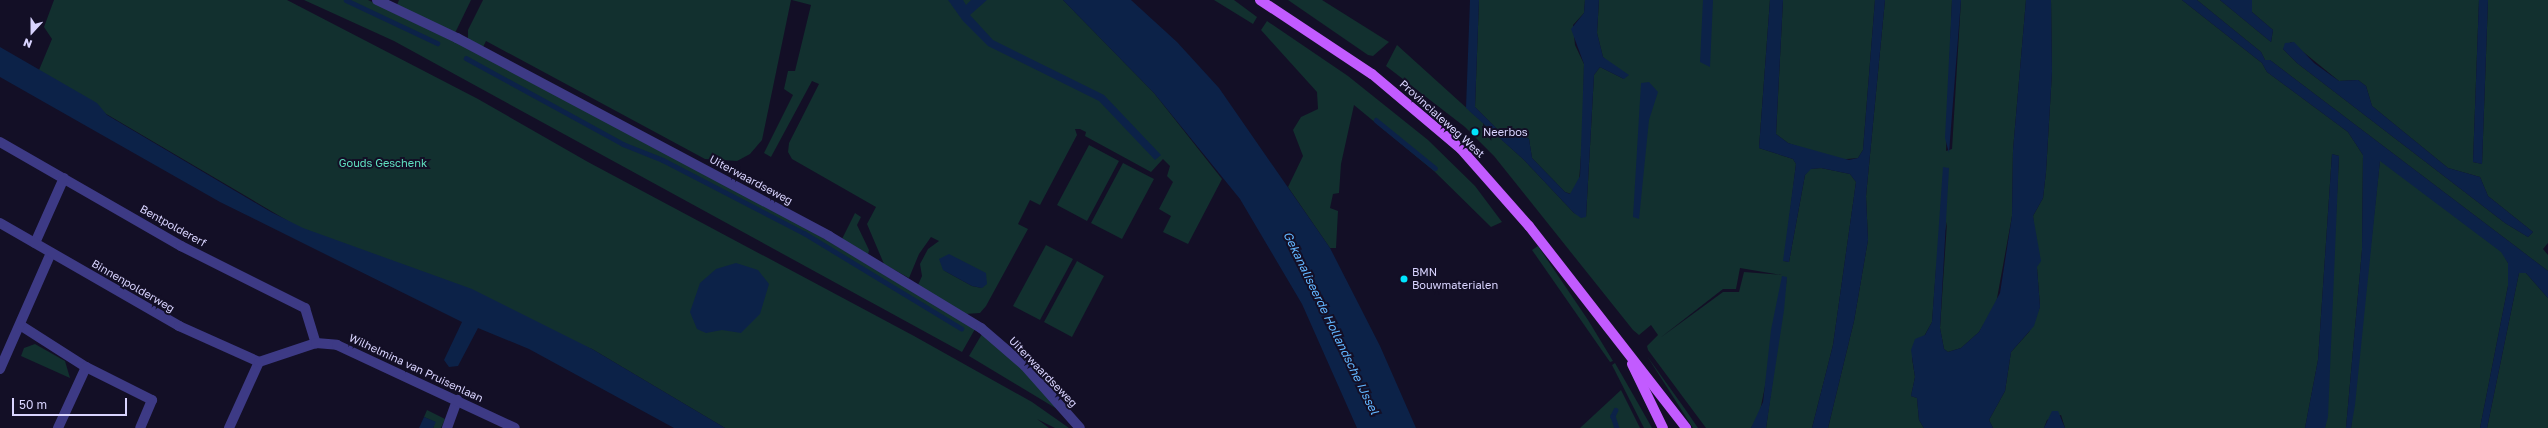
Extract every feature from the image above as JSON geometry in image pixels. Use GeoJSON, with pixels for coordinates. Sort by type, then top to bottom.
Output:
{"type":"FeatureCollection","features":[{"type":"Feature","properties":{"kind":"main road","name":"Provincialeweg West"},"geometry":{"type":"LineString","coordinates":[[1260,0],[1372,74],[1461,149],[1529,226],[1686,428]]}},
{"type":"Feature","properties":{"kind":"main road","name":"Provincialeweg West"},"geometry":{"type":"LineString","coordinates":[[1623,346],[1663,428]]}},
{"type":"Feature","properties":{"kind":"street","name":"Uiterwaardseweg"},"geometry":{"type":"LineString","coordinates":[[377,0],[464,42],[822,232],[981,328],[1024,365],[1080,428]]}},
{"type":"Feature","properties":{"kind":"street","name":"Bentpoldererf"},"geometry":{"type":"LineString","coordinates":[[0,142],[181,246],[305,308],[316,343]]}},
{"type":"Feature","properties":{"kind":"street"},"geometry":{"type":"LineString","coordinates":[[35,243],[64,178]]}},
{"type":"Feature","properties":{"kind":"street","name":"Binnenpolderweg"},"geometry":{"type":"LineString","coordinates":[[0,223],[179,326],[259,362]]}},
{"type":"Feature","properties":{"kind":"street"},"geometry":{"type":"LineString","coordinates":[[0,369],[51,253]]}},
{"type":"Feature","properties":{"kind":"street"},"geometry":{"type":"LineString","coordinates":[[20,325],[86,367],[152,400],[140,428]]}},
{"type":"Feature","properties":{"kind":"street","name":"Wilhelmina van Pruisenlaan"},"geometry":{"type":"LineString","coordinates":[[259,362],[316,343],[337,345],[515,428]]}},
{"type":"Feature","properties":{"kind":"street"},"geometry":{"type":"LineString","coordinates":[[229,428],[259,362]]}},
{"type":"Feature","properties":{"kind":"street"},"geometry":{"type":"LineString","coordinates":[[58,428],[86,367]]}},
{"type":"Feature","properties":{"kind":"street"},"geometry":{"type":"LineString","coordinates":[[447,428],[457,400]]}},
{"type":"Feature","properties":{"kind":"green space","name":"Gouds Geschenk"},"geometry":{"type":"Polygon","coordinates":[[[54,0],[287,0],[478,99],[588,162],[914,336],[1032,402],[1069,428],[1055,428],[1037,419],[1049,428],[725,428],[592,349],[346,255],[45,78],[39,70],[52,39],[44,27],[54,0]]]}},
{"type":"Feature","properties":{"kind":"green space"},"geometry":{"type":"Polygon","coordinates":[[[304,0],[368,0],[452,39],[808,229],[975,329],[962,352],[394,41],[304,0]]]}},
{"type":"Feature","properties":{"kind":"green space"},"geometry":{"type":"Polygon","coordinates":[[[399,0],[471,0],[455,33],[397,5],[399,0]]]}},
{"type":"Feature","properties":{"kind":"green space"},"geometry":{"type":"Polygon","coordinates":[[[483,0],[791,0],[762,140],[750,154],[737,161],[705,159],[486,41],[483,47],[468,39],[468,30],[483,0]]]}},
{"type":"Feature","properties":{"kind":"green space"},"geometry":{"type":"Polygon","coordinates":[[[792,0],[1063,0],[1154,93],[1222,179],[1188,244],[1163,232],[1171,216],[1159,209],[1173,182],[1167,176],[1170,166],[1163,159],[1151,172],[1085,136],[1086,132],[1080,129],[1075,129],[1077,135],[1040,205],[1030,200],[1018,224],[1028,229],[986,306],[980,313],[965,314],[918,285],[922,276],[920,264],[928,249],[939,241],[931,237],[919,254],[909,278],[884,264],[867,224],[876,207],[792,159],[788,152],[789,143],[819,84],[812,81],[771,157],[764,153],[793,95],[784,89],[788,71],[795,71],[811,5],[792,0]],[[943,270],[972,286],[982,288],[943,270]]]}},
{"type":"Feature","properties":{"kind":"green space"},"geometry":{"type":"Polygon","coordinates":[[[1214,0],[1234,0],[1257,17],[1253,24],[1214,0]]]}},
{"type":"Feature","properties":{"kind":"green space"},"geometry":{"type":"Polygon","coordinates":[[[1288,0],[1322,0],[1389,42],[1373,56],[1368,55],[1288,0]]]}},
{"type":"Feature","properties":{"kind":"green space"},"geometry":{"type":"Polygon","coordinates":[[[1479,0],[1585,0],[1584,13],[1573,25],[1575,45],[1584,64],[1583,128],[1579,182],[1571,194],[1565,192],[1532,158],[1529,139],[1518,132],[1497,129],[1475,107],[1479,0]]]}},
{"type":"Feature","properties":{"kind":"green space"},"geometry":{"type":"Polygon","coordinates":[[[1599,0],[1770,0],[1759,148],[1793,159],[1796,164],[1784,261],[1789,262],[1805,175],[1810,169],[1821,168],[1850,174],[1856,182],[1833,345],[1812,428],[1766,428],[1787,277],[1759,416],[1751,428],[1706,428],[1648,350],[1647,346],[1658,335],[1651,325],[1639,335],[1633,330],[1494,156],[1465,127],[1386,66],[1397,45],[1523,159],[1574,213],[1586,217],[1594,75],[1600,67],[1624,79],[1603,57],[1597,33],[1599,0]],[[1740,268],[1736,289],[1723,289],[1660,338],[1723,292],[1739,292],[1744,272],[1782,275],[1740,268]]]}},
{"type":"Feature","properties":{"kind":"green space"},"geometry":{"type":"Polygon","coordinates":[[[1783,0],[1875,0],[1863,150],[1858,158],[1836,160],[1788,143],[1776,134],[1783,0]]]}},
{"type":"Feature","properties":{"kind":"green space"},"geometry":{"type":"Polygon","coordinates":[[[1885,0],[1952,0],[1946,151],[1952,149],[1961,0],[2026,0],[2013,150],[2012,216],[1996,304],[1979,332],[1961,348],[1948,352],[1944,349],[1940,328],[1947,222],[1936,269],[1932,322],[1912,358],[1915,377],[1911,396],[1917,398],[1919,420],[1924,428],[1828,428],[1854,321],[1868,240],[1866,196],[1885,0]]]}},
{"type":"Feature","properties":{"kind":"green space"},"geometry":{"type":"Polygon","coordinates":[[[2051,0],[2182,0],[2262,63],[2267,72],[2348,132],[2363,155],[2362,250],[2346,428],[2325,428],[2339,156],[2332,154],[2318,360],[2305,428],[2065,428],[2061,415],[2047,420],[2044,428],[1993,428],[1989,420],[2005,391],[2011,352],[2029,332],[2040,307],[2033,216],[2043,198],[2046,172],[2052,72],[2051,0]]]}},
{"type":"Feature","properties":{"kind":"green space"},"geometry":{"type":"Polygon","coordinates":[[[2197,0],[2220,0],[2271,42],[2273,30],[2252,12],[2252,0],[2479,0],[2473,162],[2482,164],[2488,0],[2548,0],[2548,243],[2543,249],[2548,255],[2548,271],[2270,60],[2265,60],[2261,52],[2197,0]],[[2291,42],[2283,49],[2297,63],[2505,223],[2528,237],[2533,232],[2488,196],[2480,177],[2448,168],[2372,106],[2366,86],[2358,80],[2339,81],[2291,42]]]}},
{"type":"Feature","properties":{"kind":"green space"},"geometry":{"type":"Polygon","coordinates":[[[1267,21],[1348,76],[1428,140],[1475,186],[1502,222],[1491,227],[1434,171],[1354,105],[1341,164],[1339,193],[1333,194],[1330,208],[1338,211],[1336,248],[1330,248],[1288,187],[1303,156],[1293,130],[1301,117],[1318,109],[1317,92],[1261,30],[1267,21]]]}},
{"type":"Feature","properties":{"kind":"green space"},"geometry":{"type":"Polygon","coordinates":[[[1089,145],[1119,161],[1087,221],[1057,205],[1089,145]]]}},
{"type":"Feature","properties":{"kind":"green space"},"geometry":{"type":"Polygon","coordinates":[[[2380,160],[2502,252],[2508,263],[2508,286],[2480,428],[2351,428],[2380,160]]]}},
{"type":"Feature","properties":{"kind":"green space"},"geometry":{"type":"Polygon","coordinates":[[[1123,163],[1154,179],[1122,239],[1091,223],[1123,163]]]}},
{"type":"Feature","properties":{"kind":"green space"},"geometry":{"type":"Polygon","coordinates":[[[855,213],[861,217],[857,225],[869,250],[868,255],[842,239],[855,213]]]}},
{"type":"Feature","properties":{"kind":"green space"},"geometry":{"type":"Polygon","coordinates":[[[1046,245],[1073,259],[1040,320],[1013,306],[1046,245]]]}},
{"type":"Feature","properties":{"kind":"green space"},"geometry":{"type":"Polygon","coordinates":[[[1538,246],[1588,320],[1613,361],[1610,362],[1532,250],[1538,246]]]}},
{"type":"Feature","properties":{"kind":"green space"},"geometry":{"type":"Polygon","coordinates":[[[1077,261],[1104,276],[1072,337],[1044,322],[1077,261]]]}},
{"type":"Feature","properties":{"kind":"green space"},"geometry":{"type":"Polygon","coordinates":[[[2519,273],[2526,273],[2548,298],[2548,428],[2487,428],[2519,273]]]}},
{"type":"Feature","properties":{"kind":"green space"},"geometry":{"type":"Polygon","coordinates":[[[982,334],[997,343],[1062,412],[969,356],[982,334]]]}},
{"type":"Feature","properties":{"kind":"green space"},"geometry":{"type":"Polygon","coordinates":[[[35,344],[65,361],[70,378],[21,356],[24,348],[35,344]]]}},
{"type":"Feature","properties":{"kind":"green space"},"geometry":{"type":"Polygon","coordinates":[[[1647,356],[1685,409],[1698,428],[1693,428],[1647,356]]]}},
{"type":"Feature","properties":{"kind":"green space"},"geometry":{"type":"Polygon","coordinates":[[[1615,363],[1652,428],[1644,428],[1612,365],[1615,363]]]}},
{"type":"Feature","properties":{"kind":"green space"},"geometry":{"type":"Polygon","coordinates":[[[1621,390],[1640,428],[1580,428],[1621,390]]]}},
{"type":"Feature","properties":{"kind":"green space"},"geometry":{"type":"Polygon","coordinates":[[[427,410],[445,419],[441,428],[433,428],[435,422],[424,417],[427,410]]]}},
{"type":"Feature","properties":{"kind":"water"},"geometry":{"type":"Polygon","coordinates":[[[948,0],[963,0],[966,5],[971,0],[987,0],[970,15],[993,40],[1104,95],[1161,155],[1155,160],[1099,101],[988,46],[963,21],[948,0]]]}},
{"type":"Feature","properties":{"kind":"water","name":"Gekanaliseerde Hollandsche IJssel"},"geometry":{"type":"Polygon","coordinates":[[[1063,0],[1131,0],[1177,42],[1219,88],[1330,248],[1380,346],[1416,428],[1357,428],[1302,304],[1240,199],[1154,93],[1063,0]]]}},
{"type":"Feature","properties":{"kind":"water"},"geometry":{"type":"Polygon","coordinates":[[[1470,0],[1479,0],[1475,107],[1497,129],[1518,132],[1529,139],[1532,158],[1565,192],[1570,194],[1580,176],[1584,64],[1571,29],[1584,13],[1585,0],[1599,0],[1597,33],[1603,57],[1629,75],[1624,79],[1600,67],[1594,75],[1586,217],[1581,218],[1574,213],[1523,159],[1466,108],[1470,0]]]}},
{"type":"Feature","properties":{"kind":"water"},"geometry":{"type":"Polygon","coordinates":[[[1703,0],[1713,0],[1710,67],[1700,62],[1703,0]]]}},
{"type":"Feature","properties":{"kind":"water"},"geometry":{"type":"Polygon","coordinates":[[[1770,0],[1783,0],[1776,134],[1788,143],[1849,160],[1858,158],[1863,150],[1875,0],[1885,0],[1866,196],[1868,240],[1854,321],[1828,428],[1812,428],[1833,345],[1856,182],[1850,174],[1821,168],[1811,169],[1805,175],[1789,262],[1783,261],[1796,164],[1793,159],[1759,148],[1770,0]]]}},
{"type":"Feature","properties":{"kind":"water"},"geometry":{"type":"Polygon","coordinates":[[[1952,0],[1961,0],[1949,153],[1945,138],[1952,0]]]}},
{"type":"Feature","properties":{"kind":"water"},"geometry":{"type":"Polygon","coordinates":[[[2026,0],[2051,0],[2052,72],[2046,172],[2043,198],[2033,216],[2041,261],[2037,267],[2040,307],[2034,326],[2011,352],[2005,391],[1989,420],[1993,428],[1924,428],[1919,420],[1917,398],[1911,396],[1915,377],[1911,350],[1915,339],[1925,335],[1932,322],[1943,167],[1949,168],[1940,328],[1944,349],[1948,352],[1961,348],[1979,332],[2000,293],[2012,216],[2013,150],[2026,0]]]}},
{"type":"Feature","properties":{"kind":"water"},"geometry":{"type":"Polygon","coordinates":[[[2182,0],[2197,0],[2261,52],[2265,60],[2270,60],[2548,271],[2548,298],[2526,273],[2519,273],[2487,428],[2480,428],[2508,286],[2508,263],[2501,252],[2380,161],[2355,405],[2351,428],[2346,428],[2362,250],[2363,155],[2348,132],[2267,72],[2262,63],[2182,0]]]}},
{"type":"Feature","properties":{"kind":"water"},"geometry":{"type":"Polygon","coordinates":[[[2220,0],[2252,0],[2252,12],[2273,30],[2271,42],[2220,0]]]}},
{"type":"Feature","properties":{"kind":"water"},"geometry":{"type":"Polygon","coordinates":[[[2479,0],[2488,0],[2482,164],[2473,162],[2479,0]]]}},
{"type":"Feature","properties":{"kind":"water"},"geometry":{"type":"Polygon","coordinates":[[[2294,42],[2314,63],[2339,81],[2358,80],[2366,86],[2372,106],[2448,168],[2480,177],[2488,196],[2533,232],[2528,237],[2505,223],[2297,63],[2283,49],[2285,43],[2294,42]]]}},
{"type":"Feature","properties":{"kind":"water"},"geometry":{"type":"Polygon","coordinates":[[[0,47],[97,103],[107,115],[271,212],[303,228],[472,289],[592,349],[725,428],[674,428],[529,349],[478,328],[458,366],[449,367],[444,360],[462,322],[220,202],[0,77],[0,47]]]}},
{"type":"Feature","properties":{"kind":"water"},"geometry":{"type":"Polygon","coordinates":[[[1649,82],[1658,92],[1649,120],[1639,219],[1633,217],[1641,83],[1649,82]]]}},
{"type":"Feature","properties":{"kind":"water"},"geometry":{"type":"Polygon","coordinates":[[[2332,154],[2339,156],[2328,417],[2325,428],[2305,428],[2318,360],[2332,154]]]}},
{"type":"Feature","properties":{"kind":"water"},"geometry":{"type":"Polygon","coordinates":[[[949,254],[986,273],[987,284],[982,288],[972,286],[943,270],[939,259],[949,254]]]}},
{"type":"Feature","properties":{"kind":"water"},"geometry":{"type":"Polygon","coordinates":[[[736,263],[758,270],[769,284],[760,314],[741,333],[722,330],[706,333],[697,329],[690,312],[700,283],[716,269],[736,263]]]}},
{"type":"Feature","properties":{"kind":"water"},"geometry":{"type":"Polygon","coordinates":[[[1782,276],[1787,277],[1784,310],[1766,428],[1751,428],[1763,402],[1771,330],[1782,276]]]}},
{"type":"Feature","properties":{"kind":"water"},"geometry":{"type":"Polygon","coordinates":[[[2052,411],[2058,411],[2065,428],[2044,428],[2052,411]]]}},
{"type":"Feature","properties":{"kind":"water"},"geometry":{"type":"Polygon","coordinates":[[[424,417],[436,422],[433,428],[419,428],[424,417]]]}},
{"type":"Feature","properties":{"kind":"waterway"},"geometry":{"type":"LineString","coordinates":[[346,0],[437,43]]}},
{"type":"Feature","properties":{"kind":"waterway"},"geometry":{"type":"LineString","coordinates":[[466,58],[623,144],[663,160],[804,233],[961,328]]}},
{"type":"Feature","properties":{"kind":"waterway"},"geometry":{"type":"LineString","coordinates":[[1376,120],[1435,168]]}},
{"type":"Feature","properties":{"kind":"waterway"},"geometry":{"type":"LineString","coordinates":[[1616,410],[1613,416],[1617,428]]}},
{"type":"Feature","properties":{"kind":"place","name":"Neerbos"},"geometry":{"type":"Point","coordinates":[1475,132]}},
{"type":"Feature","properties":{"kind":"place","name":"BMN Bouwmaterialen"},"geometry":{"type":"Point","coordinates":[1404,279]}}]}
